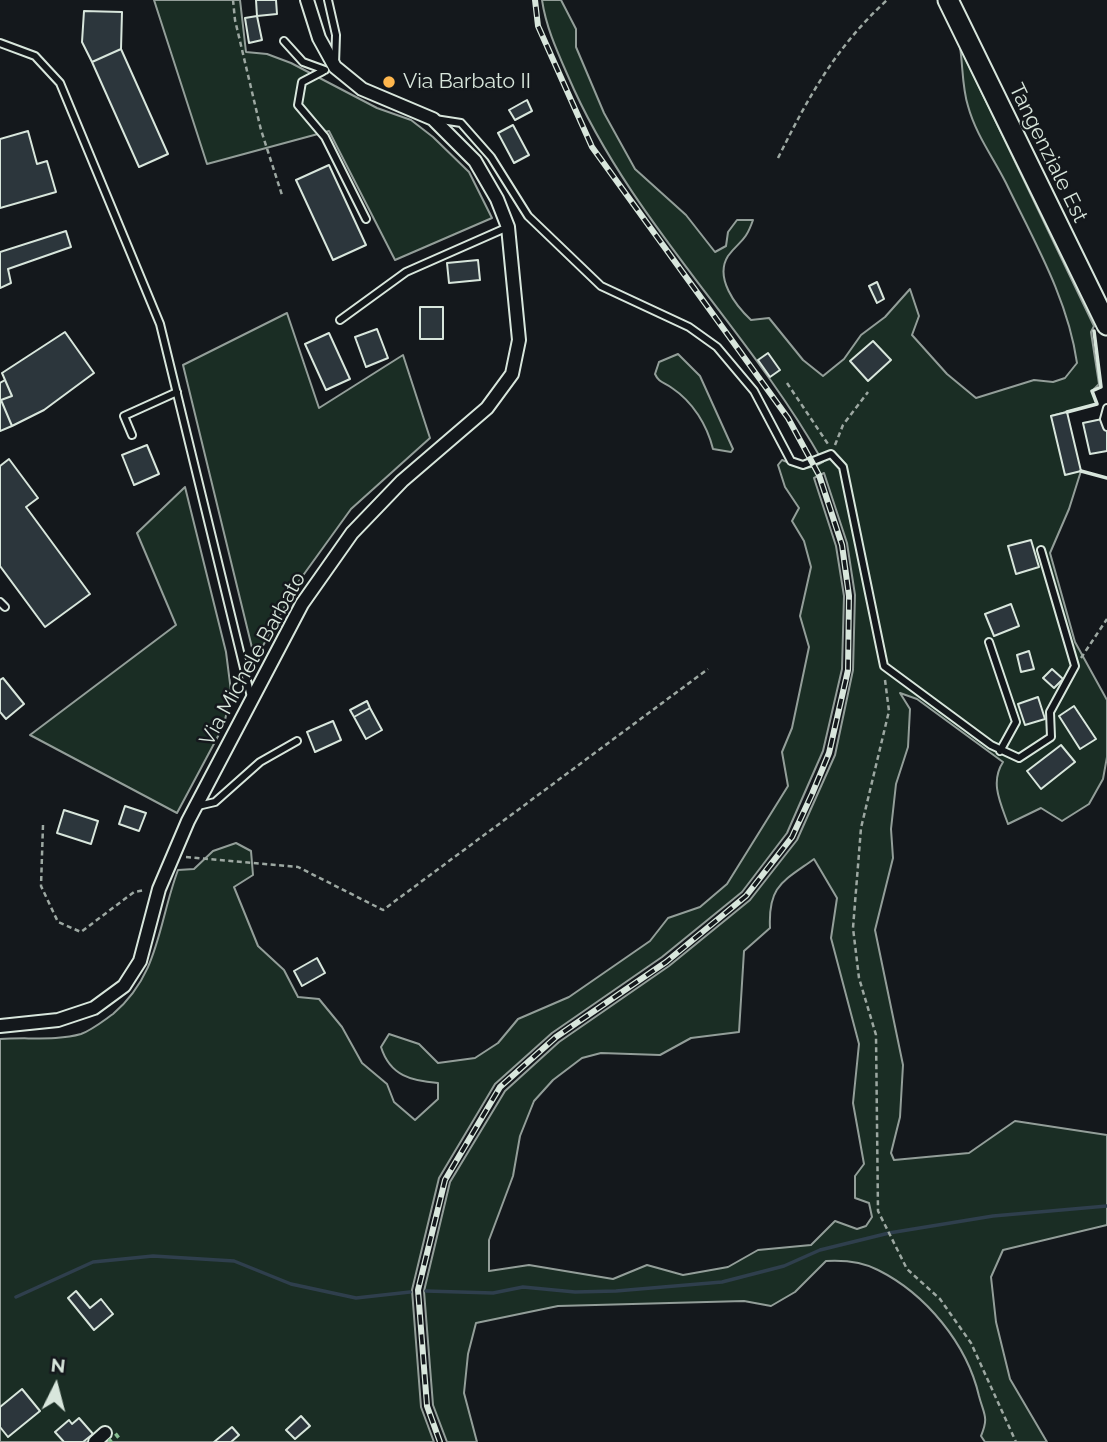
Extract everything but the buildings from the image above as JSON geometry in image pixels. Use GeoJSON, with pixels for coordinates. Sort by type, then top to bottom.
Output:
{"type":"FeatureCollection","features":[{"type":"Feature","properties":{"kind":"main road","name":"Tangenziale Est"},"geometry":{"type":"LineString","coordinates":[[948,0],[1107,325]]}},
{"type":"Feature","properties":{"kind":"street"},"geometry":{"type":"LineString","coordinates":[[307,0],[329,69]]}},
{"type":"Feature","properties":{"kind":"street","name":"Via Michele Barbato"},"geometry":{"type":"LineString","coordinates":[[0,1026],[58,1020],[94,1008],[124,986],[140,961],[159,889],[172,856],[251,698],[302,604],[352,533],[402,481],[487,408],[512,374],[519,340],[508,227],[497,199],[475,161],[433,119],[362,89],[329,69]]}},
{"type":"Feature","properties":{"kind":"lane"},"geometry":{"type":"LineString","coordinates":[[328,0],[336,35],[329,69]]}},
{"type":"Feature","properties":{"kind":"lane"},"geometry":{"type":"LineString","coordinates":[[284,41],[303,62],[329,69]]}},
{"type":"Feature","properties":{"kind":"lane"},"geometry":{"type":"LineString","coordinates":[[0,43],[36,55],[60,83],[160,324],[251,698]]}},
{"type":"Feature","properties":{"kind":"lane"},"geometry":{"type":"LineString","coordinates":[[329,69],[302,82],[298,105],[326,137],[366,219]]}},
{"type":"Feature","properties":{"kind":"lane"},"geometry":{"type":"LineString","coordinates":[[433,119],[461,122],[491,157],[528,216],[601,286],[689,327],[717,346],[754,391],[791,461],[803,465],[831,454],[843,467],[884,666],[1000,751],[1019,758],[1051,737],[1050,712],[1076,666],[1041,550]]}},
{"type":"Feature","properties":{"kind":"lane"},"geometry":{"type":"LineString","coordinates":[[340,320],[406,272],[508,227]]}},
{"type":"Feature","properties":{"kind":"lane"},"geometry":{"type":"LineString","coordinates":[[132,435],[124,415],[177,392]]}},
{"type":"Feature","properties":{"kind":"lane"},"geometry":{"type":"LineString","coordinates":[[1107,408],[1104,419],[1107,427]]}},
{"type":"Feature","properties":{"kind":"lane"},"geometry":{"type":"LineString","coordinates":[[989,642],[1016,722],[1000,751]]}},
{"type":"Feature","properties":{"kind":"lane"},"geometry":{"type":"LineString","coordinates":[[196,806],[215,802],[260,762],[297,741]]}},
{"type":"Feature","properties":{"kind":"path"},"geometry":{"type":"LineString","coordinates":[[233,0],[235,20],[261,131],[282,195]]}},
{"type":"Feature","properties":{"kind":"path"},"geometry":{"type":"LineString","coordinates":[[778,158],[822,74],[839,50],[887,0]]}},
{"type":"Feature","properties":{"kind":"path"},"geometry":{"type":"LineString","coordinates":[[787,383],[823,433],[831,454]]}},
{"type":"Feature","properties":{"kind":"path"},"geometry":{"type":"LineString","coordinates":[[831,454],[843,425],[868,392]]}},
{"type":"Feature","properties":{"kind":"path"},"geometry":{"type":"LineString","coordinates":[[1076,666],[1107,619]]}},
{"type":"Feature","properties":{"kind":"path"},"geometry":{"type":"LineString","coordinates":[[884,666],[889,710],[861,828],[853,928],[859,978],[876,1035],[878,1211],[907,1269],[940,1299],[971,1342],[1016,1442]]}},
{"type":"Feature","properties":{"kind":"path"},"geometry":{"type":"LineString","coordinates":[[172,856],[299,867],[383,910],[708,669]]}},
{"type":"Feature","properties":{"kind":"path"},"geometry":{"type":"LineString","coordinates":[[43,825],[41,886],[58,922],[80,932],[134,892],[159,889]]}},
{"type":"Feature","properties":{"kind":"green space"},"geometry":{"type":"Polygon","coordinates":[[[154,0],[240,0],[246,52],[267,54],[291,63],[377,108],[411,120],[469,172],[492,218],[395,260],[329,131],[207,164],[154,0]]]}},
{"type":"Feature","properties":{"kind":"green space"},"geometry":{"type":"Polygon","coordinates":[[[542,0],[561,0],[576,29],[576,47],[604,113],[635,169],[686,215],[715,252],[726,246],[728,232],[737,220],[753,220],[745,237],[724,264],[725,282],[729,291],[751,320],[769,318],[803,360],[823,376],[844,359],[861,335],[885,317],[910,289],[919,316],[912,335],[947,374],[976,398],[1034,380],[1053,382],[1065,378],[1077,363],[1066,316],[1049,271],[971,117],[966,99],[960,47],[1094,326],[1091,332],[1099,384],[1092,391],[1097,404],[1051,416],[1081,471],[1069,509],[1050,553],[1075,642],[1107,700],[1107,757],[1103,779],[1089,804],[1062,821],[1041,808],[1008,824],[999,800],[997,785],[1003,762],[917,699],[900,693],[910,709],[908,747],[896,784],[891,829],[893,858],[875,930],[903,1065],[900,1117],[891,1153],[894,1160],[969,1153],[1015,1121],[1107,1135],[1107,1225],[1003,1250],[991,1277],[996,1322],[1010,1379],[1047,1442],[985,1442],[981,1436],[985,1416],[973,1377],[965,1358],[942,1322],[896,1280],[872,1267],[846,1261],[826,1261],[795,1292],[771,1306],[744,1301],[558,1306],[476,1323],[468,1354],[464,1393],[477,1442],[447,1442],[433,1405],[424,1291],[450,1182],[505,1091],[559,1042],[669,966],[750,900],[797,840],[835,755],[853,670],[855,595],[847,543],[824,473],[814,478],[836,546],[844,596],[842,669],[823,751],[787,833],[742,892],[662,957],[552,1033],[495,1084],[439,1178],[412,1290],[421,1407],[434,1442],[0,1442],[0,1039],[72,1036],[89,1030],[113,1014],[128,999],[149,965],[178,870],[194,869],[213,851],[236,843],[251,851],[253,875],[234,887],[258,946],[284,970],[298,997],[319,999],[342,1027],[362,1063],[387,1084],[394,1102],[415,1120],[438,1099],[438,1083],[419,1081],[403,1075],[390,1065],[381,1047],[389,1034],[419,1044],[438,1063],[475,1058],[498,1043],[518,1019],[569,997],[650,941],[668,918],[700,907],[727,884],[788,786],[782,752],[792,728],[809,647],[800,616],[811,567],[804,541],[792,521],[799,508],[785,487],[778,465],[782,460],[807,468],[823,462],[760,365],[623,178],[593,128],[568,76],[552,39],[542,0]],[[814,859],[779,886],[772,903],[770,928],[744,951],[739,1032],[691,1038],[660,1055],[601,1053],[582,1058],[553,1080],[534,1101],[520,1136],[513,1176],[489,1240],[489,1271],[529,1265],[613,1279],[647,1265],[683,1275],[728,1267],[758,1250],[811,1245],[835,1221],[857,1229],[866,1226],[872,1217],[869,1203],[855,1198],[855,1176],[864,1164],[853,1103],[859,1044],[831,938],[837,898],[814,859]]]}},
{"type":"Feature","properties":{"kind":"green space"},"geometry":{"type":"Polygon","coordinates":[[[287,313],[319,408],[403,355],[430,438],[351,509],[299,581],[255,660],[183,365],[287,313]]]}},
{"type":"Feature","properties":{"kind":"green space"},"geometry":{"type":"Polygon","coordinates":[[[678,354],[700,376],[733,449],[731,452],[713,449],[707,431],[693,407],[655,374],[659,362],[678,354]]]}},
{"type":"Feature","properties":{"kind":"green space"},"geometry":{"type":"Polygon","coordinates":[[[185,487],[226,652],[231,691],[224,725],[177,813],[30,735],[176,625],[137,533],[185,487]]]}},
{"type":"Feature","properties":{"kind":"waterway"},"geometry":{"type":"LineString","coordinates":[[426,1291],[493,1293],[523,1287],[575,1292],[616,1291],[722,1282],[784,1266],[820,1250],[889,1233],[993,1216],[1107,1206]]}},
{"type":"Feature","properties":{"kind":"waterway"},"geometry":{"type":"LineString","coordinates":[[16,1297],[93,1262],[153,1256],[234,1261],[291,1284],[356,1298],[410,1292]]}},
{"type":"Feature","properties":{"kind":"railway"},"geometry":{"type":"LineString","coordinates":[[440,1442],[427,1406],[418,1290],[445,1180],[500,1087],[556,1037],[666,962],[746,896],[792,837],[812,794],[829,753],[848,670],[849,596],[842,545],[819,475],[788,418],[592,147],[538,26],[535,0]]}},
{"type":"Feature","properties":{"kind":"hedge"},"geometry":{"type":"LineString","coordinates":[[109,1442],[119,1434]]}},
{"type":"Feature","properties":{"kind":"wall"},"geometry":{"type":"LineString","coordinates":[[1067,412],[1097,404],[1092,391],[1101,387],[1094,331]]}},
{"type":"Feature","properties":{"kind":"wall"},"geometry":{"type":"LineString","coordinates":[[1081,471],[1107,478]]}},
{"type":"Feature","properties":{"kind":"place","name":"Via Barbato II"},"geometry":{"type":"Point","coordinates":[389,82]}}]}
